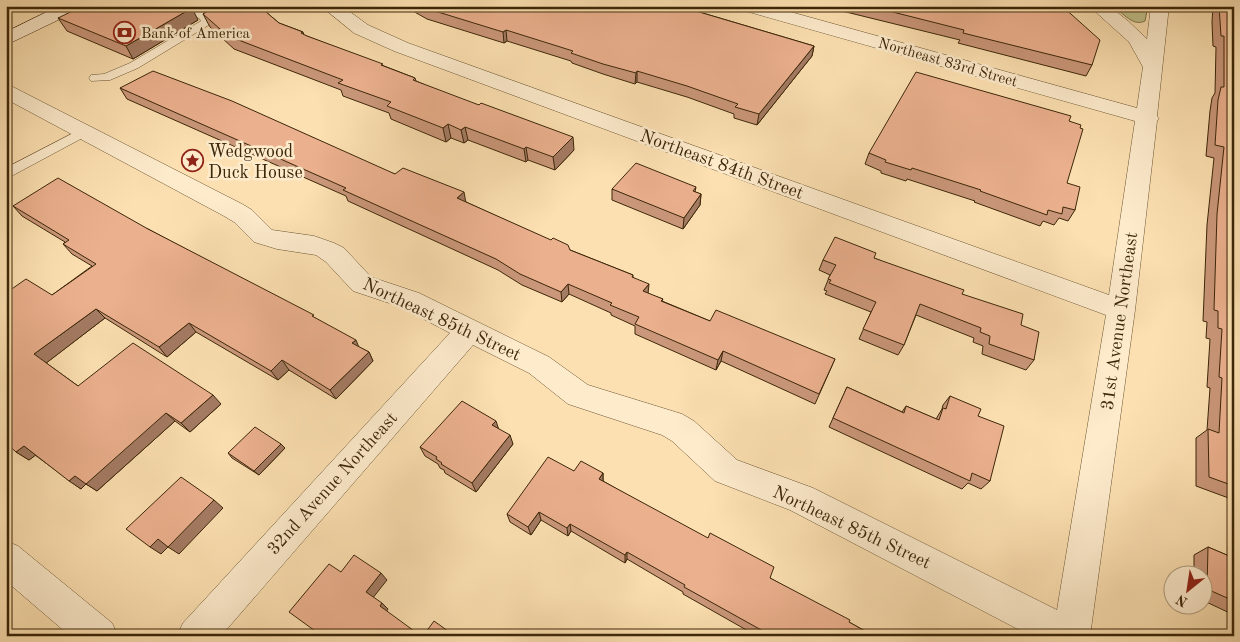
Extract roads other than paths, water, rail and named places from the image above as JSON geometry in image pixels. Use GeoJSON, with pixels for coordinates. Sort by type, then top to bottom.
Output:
{"type":"FeatureCollection","features":[{"type":"Feature","properties":{"kind":"street"},"geometry":{"type":"LineString","coordinates":[[6,39],[73,6]]}},
{"type":"Feature","properties":{"kind":"street","name":"Northeast 84th Street"},"geometry":{"type":"LineString","coordinates":[[330,6],[361,29],[401,47],[1122,310]]}},
{"type":"Feature","properties":{"kind":"street","name":"Northeast 83rd Street"},"geometry":{"type":"LineString","coordinates":[[748,6],[1148,118]]}},
{"type":"Feature","properties":{"kind":"street"},"geometry":{"type":"LineString","coordinates":[[1098,6],[1134,36],[1153,67]]}},
{"type":"Feature","properties":{"kind":"street","name":"31st Avenue Northeast"},"geometry":{"type":"LineString","coordinates":[[1071,636],[1122,310],[1148,118],[1160,6]]}},
{"type":"Feature","properties":{"kind":"street","name":"Northeast 85th Street"},"geometry":{"type":"LineString","coordinates":[[6,91],[233,210],[243,216],[263,236],[325,248],[335,255],[362,284],[410,300],[539,365],[579,395],[671,424],[683,432],[726,471],[801,499],[1071,636]]}},
{"type":"Feature","properties":{"kind":"street","name":"32nd Avenue Northeast"},"geometry":{"type":"LineString","coordinates":[[196,636],[469,330]]}},
{"type":"Feature","properties":{"kind":"street"},"geometry":{"type":"LineString","coordinates":[[6,558],[99,636]]}},
{"type":"Feature","properties":{"kind":"lane"},"geometry":{"type":"LineString","coordinates":[[94,78],[100,79],[119,73],[206,23],[207,20],[203,16],[171,6]]}},
{"type":"Feature","properties":{"kind":"lane"},"geometry":{"type":"LineString","coordinates":[[6,174],[84,132]]}},
{"type":"Feature","properties":{"kind":"place","name":"Bank of America"},"geometry":{"type":"Point","coordinates":[125,33]}},
{"type":"Feature","properties":{"kind":"place","name":"Wedgwood Duck House"},"geometry":{"type":"Point","coordinates":[192,161]}}]}
